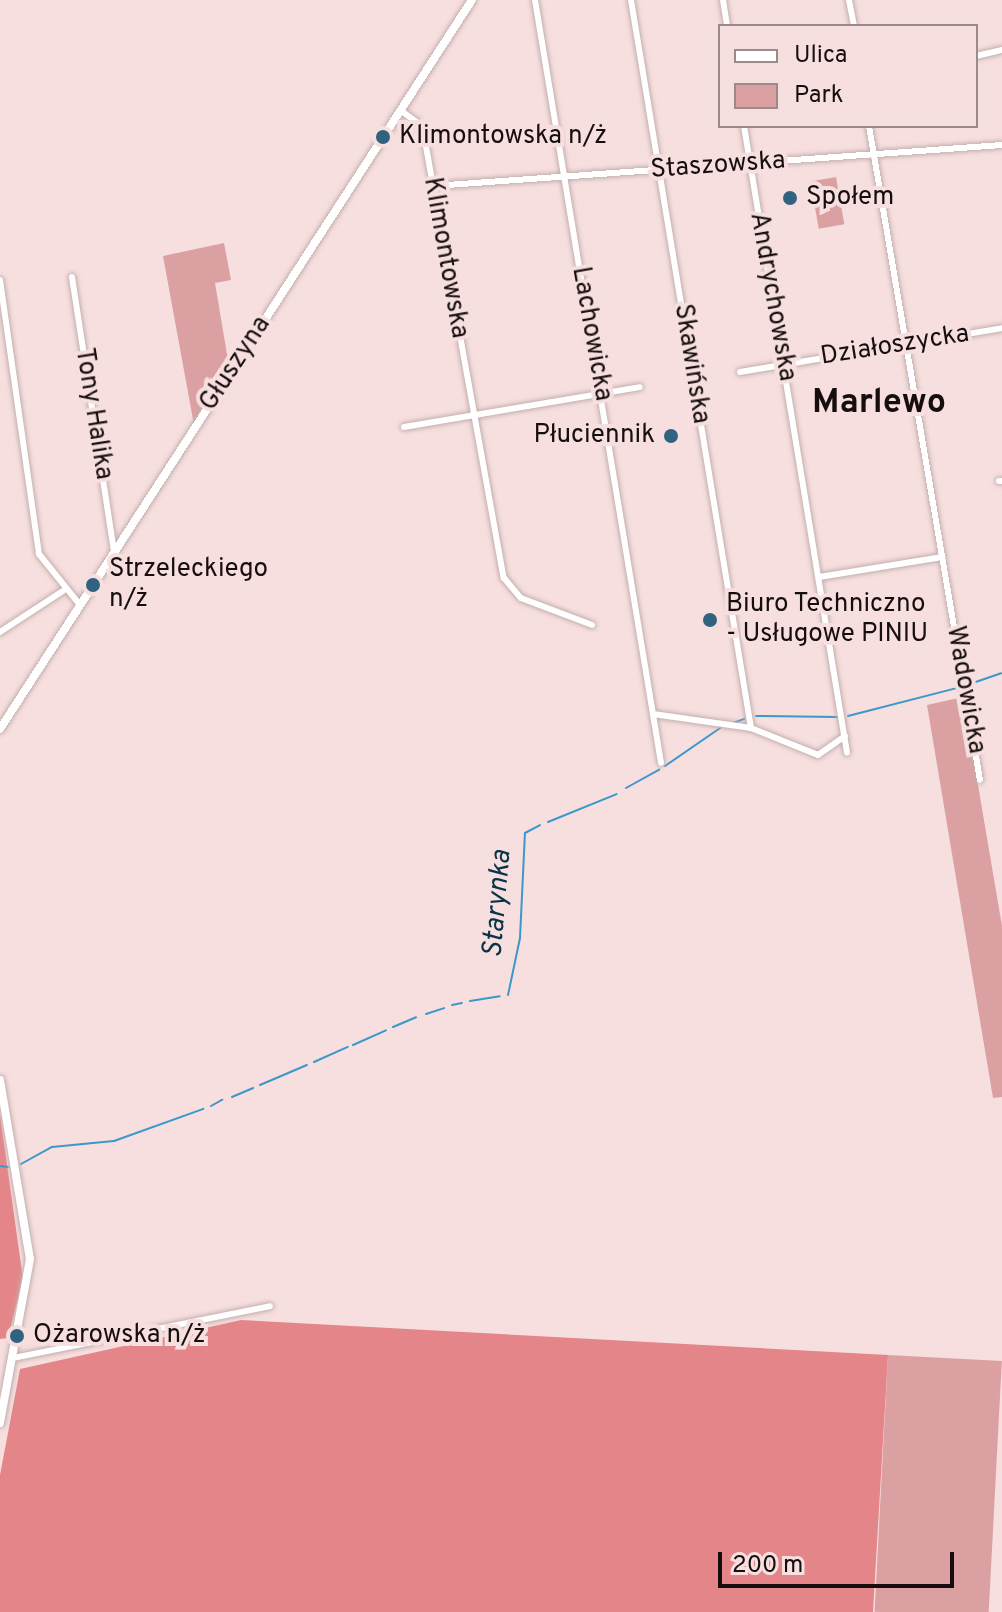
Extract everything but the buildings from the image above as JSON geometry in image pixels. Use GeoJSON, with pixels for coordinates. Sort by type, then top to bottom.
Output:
{"type":"FeatureCollection","features":[{"type":"Feature","properties":{"kind":"street","name":"Głuszyna"},"geometry":{"type":"LineString","coordinates":[[0,729],[472,0]]}},
{"type":"Feature","properties":{"kind":"street","name":"Lachowicka"},"geometry":{"type":"LineString","coordinates":[[535,0],[661,763]]}},
{"type":"Feature","properties":{"kind":"street","name":"Skawińska"},"geometry":{"type":"LineString","coordinates":[[631,0],[751,728]]}},
{"type":"Feature","properties":{"kind":"street"},"geometry":{"type":"LineString","coordinates":[[723,0],[727,24]]}},
{"type":"Feature","properties":{"kind":"street"},"geometry":{"type":"LineString","coordinates":[[849,0],[854,24]]}},
{"type":"Feature","properties":{"kind":"street"},"geometry":{"type":"LineString","coordinates":[[978,56],[1002,50]]}},
{"type":"Feature","properties":{"kind":"street","name":"Klimontowska"},"geometry":{"type":"LineString","coordinates":[[400,110],[421,128],[490,519],[514,593],[592,625]]}},
{"type":"Feature","properties":{"kind":"street","name":"Andrychowska"},"geometry":{"type":"LineString","coordinates":[[744,128],[847,753]]}},
{"type":"Feature","properties":{"kind":"street","name":"Wadowicka"},"geometry":{"type":"LineString","coordinates":[[869,128],[980,780]]}},
{"type":"Feature","properties":{"kind":"street","name":"Staszowska"},"geometry":{"type":"LineString","coordinates":[[433,186],[1002,145]]}},
{"type":"Feature","properties":{"kind":"street","name":"Tony Halika"},"geometry":{"type":"LineString","coordinates":[[72,277],[114,551]]}},
{"type":"Feature","properties":{"kind":"street"},"geometry":{"type":"LineString","coordinates":[[0,280],[39,554],[63,591],[80,605]]}},
{"type":"Feature","properties":{"kind":"street","name":"Działoszycka"},"geometry":{"type":"LineString","coordinates":[[740,372],[1002,328]]}},
{"type":"Feature","properties":{"kind":"street"},"geometry":{"type":"LineString","coordinates":[[404,427],[640,387]]}},
{"type":"Feature","properties":{"kind":"street"},"geometry":{"type":"LineString","coordinates":[[819,577],[942,557]]}},
{"type":"Feature","properties":{"kind":"street"},"geometry":{"type":"LineString","coordinates":[[0,632],[63,591]]}},
{"type":"Feature","properties":{"kind":"street"},"geometry":{"type":"LineString","coordinates":[[653,714],[751,728],[818,755],[845,736]]}},
{"type":"Feature","properties":{"kind":"street"},"geometry":{"type":"LineString","coordinates":[[0,1080],[30,1254],[0,1423]]}},
{"type":"Feature","properties":{"kind":"street"},"geometry":{"type":"LineString","coordinates":[[13,1358],[270,1306]]}},
{"type":"Feature","properties":{"kind":"green space"},"geometry":{"type":"Polygon","coordinates":[[[836,177],[844,224],[819,229],[810,182],[836,177]]]}},
{"type":"Feature","properties":{"kind":"green space"},"geometry":{"type":"Polygon","coordinates":[[[224,243],[231,280],[215,283],[229,366],[194,425],[163,256],[224,243]]]}},
{"type":"Feature","properties":{"kind":"green space"},"geometry":{"type":"Polygon","coordinates":[[[963,697],[1002,926],[1002,1097],[993,1098],[927,705],[963,697]]]}},
{"type":"Feature","properties":{"kind":"green space"},"geometry":{"type":"Polygon","coordinates":[[[888,1355],[1002,1361],[989,1612],[875,1612],[888,1355]]]}},
{"type":"Feature","properties":{"kind":"shaded area"},"geometry":{"type":"Polygon","coordinates":[[[0,1114],[23,1279],[8,1338],[0,1339],[0,1114]]]}},
{"type":"Feature","properties":{"kind":"shaded area"},"geometry":{"type":"Polygon","coordinates":[[[241,1320],[888,1355],[873,1612],[0,1612],[0,1475],[20,1369],[241,1320]]]}},
{"type":"Feature","properties":{"kind":"waterway","name":"Starynka"},"geometry":{"type":"LineString","coordinates":[[967,685],[1001,673]]}},
{"type":"Feature","properties":{"kind":"waterway","name":"Starynka"},"geometry":{"type":"LineString","coordinates":[[848,716],[957,688]]}},
{"type":"Feature","properties":{"kind":"waterway","name":"Starynka"},"geometry":{"type":"LineString","coordinates":[[756,716],[837,717]]}},
{"type":"Feature","properties":{"kind":"waterway","name":"Starynka"},"geometry":{"type":"LineString","coordinates":[[733,723],[744,719]]}},
{"type":"Feature","properties":{"kind":"waterway","name":"Starynka"},"geometry":{"type":"LineString","coordinates":[[665,766],[720,728]]}},
{"type":"Feature","properties":{"kind":"waterway","name":"Starynka"},"geometry":{"type":"LineString","coordinates":[[626,788],[659,770]]}},
{"type":"Feature","properties":{"kind":"waterway","name":"Starynka"},"geometry":{"type":"LineString","coordinates":[[548,822],[617,794]]}},
{"type":"Feature","properties":{"kind":"waterway","name":"Starynka"},"geometry":{"type":"LineString","coordinates":[[508,995],[520,938],[525,833],[540,825]]}},
{"type":"Feature","properties":{"kind":"waterway","name":"Starynka"},"geometry":{"type":"LineString","coordinates":[[470,1001],[500,996]]}},
{"type":"Feature","properties":{"kind":"waterway","name":"Starynka"},"geometry":{"type":"LineString","coordinates":[[452,1005],[462,1003]]}},
{"type":"Feature","properties":{"kind":"waterway","name":"Starynka"},"geometry":{"type":"LineString","coordinates":[[426,1014],[444,1008]]}},
{"type":"Feature","properties":{"kind":"waterway","name":"Starynka"},"geometry":{"type":"LineString","coordinates":[[393,1027],[416,1017]]}},
{"type":"Feature","properties":{"kind":"waterway","name":"Starynka"},"geometry":{"type":"LineString","coordinates":[[353,1045],[386,1030]]}},
{"type":"Feature","properties":{"kind":"waterway","name":"Starynka"},"geometry":{"type":"LineString","coordinates":[[314,1062],[348,1047]]}},
{"type":"Feature","properties":{"kind":"waterway","name":"Starynka"},"geometry":{"type":"LineString","coordinates":[[260,1085],[307,1065]]}},
{"type":"Feature","properties":{"kind":"waterway","name":"Starynka"},"geometry":{"type":"LineString","coordinates":[[232,1097],[253,1088]]}},
{"type":"Feature","properties":{"kind":"waterway","name":"Starynka"},"geometry":{"type":"LineString","coordinates":[[211,1106],[222,1100]]}},
{"type":"Feature","properties":{"kind":"waterway","name":"Starynka"},"geometry":{"type":"LineString","coordinates":[[21,1164],[52,1147],[114,1141],[203,1109]]}},
{"type":"Feature","properties":{"kind":"waterway"},"geometry":{"type":"LineString","coordinates":[[0,1166],[8,1167]]}},
{"type":"Feature","properties":{"kind":"place","name":"Klimontowska n/ż"},"geometry":{"type":"Point","coordinates":[383,137]}},
{"type":"Feature","properties":{"kind":"place","name":"Społem"},"geometry":{"type":"Point","coordinates":[790,198]}},
{"type":"Feature","properties":{"kind":"place","name":"Płuciennik"},"geometry":{"type":"Point","coordinates":[671,436]}},
{"type":"Feature","properties":{"kind":"place","name":"Strzeleckiego n/ż"},"geometry":{"type":"Point","coordinates":[93,585]}},
{"type":"Feature","properties":{"kind":"place","name":"Biuro Techniczno - Usługowe PINIU"},"geometry":{"type":"Point","coordinates":[710,620]}},
{"type":"Feature","properties":{"kind":"place","name":"Ożarowska n/ż"},"geometry":{"type":"Point","coordinates":[17,1336]}},
{"type":"Feature","properties":{"kind":"district","name":"Marlewo"},"geometry":{"type":"Point","coordinates":[879,404]}}]}
